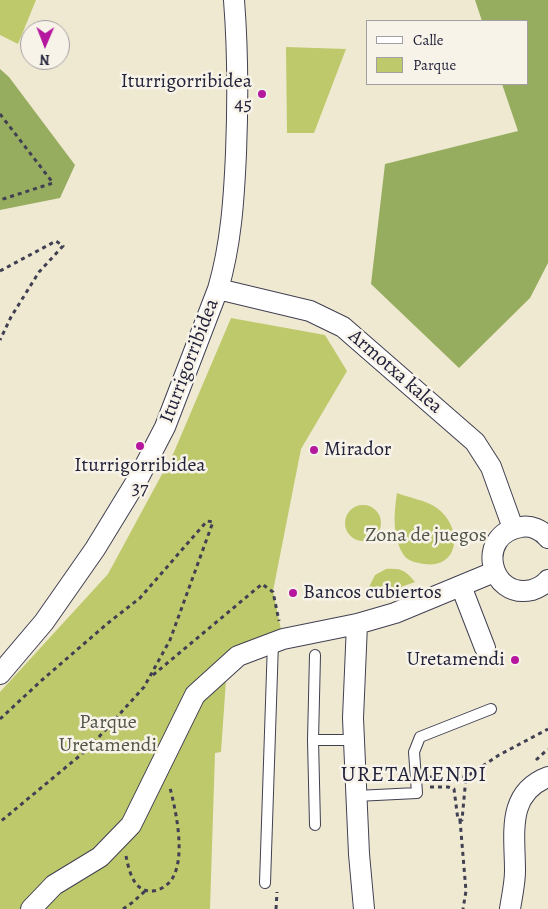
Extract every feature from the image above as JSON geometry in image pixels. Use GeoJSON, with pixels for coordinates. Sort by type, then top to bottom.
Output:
{"type":"FeatureCollection","features":[{"type":"Feature","properties":{"kind":"street","name":"Iturrigorribidea"},"geometry":{"type":"LineString","coordinates":[[0,674],[44,622],[95,550],[139,477],[165,427],[218,289],[234,210],[238,96],[234,0]]}},
{"type":"Feature","properties":{"kind":"street","name":"Armotxa kalea"},"geometry":{"type":"LineString","coordinates":[[218,289],[310,311],[343,327],[475,442],[491,466],[513,528]]}},
{"type":"Feature","properties":{"kind":"street"},"geometry":{"type":"LineString","coordinates":[[548,538],[535,528],[524,526],[513,528],[498,540],[492,558],[494,572],[506,585],[515,590],[526,591],[537,588],[548,580]]}},
{"type":"Feature","properties":{"kind":"street"},"geometry":{"type":"LineString","coordinates":[[31,909],[54,885],[100,857],[131,825],[195,695],[238,656],[278,640],[357,624],[395,613],[494,572]]}},
{"type":"Feature","properties":{"kind":"street"},"geometry":{"type":"LineString","coordinates":[[461,586],[485,648]]}},
{"type":"Feature","properties":{"kind":"street"},"geometry":{"type":"LineString","coordinates":[[357,624],[353,718],[364,909]]}},
{"type":"Feature","properties":{"kind":"street"},"geometry":{"type":"LineString","coordinates":[[510,909],[515,871],[513,850],[516,816],[522,796],[533,784],[548,777]]}},
{"type":"Feature","properties":{"kind":"lane"},"geometry":{"type":"LineString","coordinates":[[265,882],[278,640]]}},
{"type":"Feature","properties":{"kind":"lane"},"geometry":{"type":"LineString","coordinates":[[314,655],[313,740],[315,824]]}},
{"type":"Feature","properties":{"kind":"lane"},"geometry":{"type":"LineString","coordinates":[[356,796],[417,793],[414,752],[420,737],[491,709]]}},
{"type":"Feature","properties":{"kind":"lane"},"geometry":{"type":"LineString","coordinates":[[313,740],[354,740]]}},
{"type":"Feature","properties":{"kind":"path"},"geometry":{"type":"LineString","coordinates":[[0,114],[53,183],[0,200]]}},
{"type":"Feature","properties":{"kind":"path"},"geometry":{"type":"LineString","coordinates":[[0,271],[56,241],[64,246],[40,272],[11,317],[0,340]]}},
{"type":"Feature","properties":{"kind":"path"},"geometry":{"type":"LineString","coordinates":[[0,719],[108,622],[140,598],[207,521],[213,522],[170,640],[144,687],[89,748],[0,822]]}},
{"type":"Feature","properties":{"kind":"path"},"geometry":{"type":"LineString","coordinates":[[150,677],[262,584],[273,592],[278,640]]}},
{"type":"Feature","properties":{"kind":"path"},"geometry":{"type":"LineString","coordinates":[[429,778],[466,777],[499,755],[548,729]]}},
{"type":"Feature","properties":{"kind":"path"},"geometry":{"type":"LineString","coordinates":[[121,835],[133,879],[138,887],[145,891],[158,890],[166,886],[173,878],[178,861],[179,840],[174,803],[164,758]]}},
{"type":"Feature","properties":{"kind":"path"},"geometry":{"type":"LineString","coordinates":[[460,820],[462,820],[466,777]]}},
{"type":"Feature","properties":{"kind":"path"},"geometry":{"type":"LineString","coordinates":[[417,788],[448,787],[454,789],[458,820],[460,820],[466,891],[463,909]]}},
{"type":"Feature","properties":{"kind":"path"},"geometry":{"type":"LineString","coordinates":[[123,909],[145,891]]}},
{"type":"Feature","properties":{"kind":"green space"},"geometry":{"type":"Polygon","coordinates":[[[0,0],[36,0],[28,20],[20,20],[20,39],[18,44],[0,35],[0,0]]]}},
{"type":"Feature","properties":{"kind":"green space"},"geometry":{"type":"Polygon","coordinates":[[[475,0],[548,0],[548,263],[530,298],[459,368],[371,284],[385,164],[518,131],[502,85],[528,85],[528,20],[482,20],[475,0]]]}},
{"type":"Feature","properties":{"kind":"green space"},"geometry":{"type":"Polygon","coordinates":[[[286,47],[346,49],[314,133],[287,133],[286,47]]]}},
{"type":"Feature","properties":{"kind":"green space"},"geometry":{"type":"Polygon","coordinates":[[[0,69],[9,77],[75,165],[60,198],[0,210],[0,69]]]}},
{"type":"Feature","properties":{"kind":"green space","name":"Parque Uretamendi"},"geometry":{"type":"Polygon","coordinates":[[[231,318],[325,335],[347,371],[301,449],[273,591],[283,639],[227,666],[221,752],[215,753],[210,909],[0,909],[0,692],[108,574],[174,452],[231,318]]]}},
{"type":"Feature","properties":{"kind":"green space","name":"Zona de juegos"},"geometry":{"type":"Polygon","coordinates":[[[397,493],[433,505],[446,517],[452,527],[454,537],[450,556],[443,562],[432,564],[416,563],[403,554],[395,532],[397,493]]]}},
{"type":"Feature","properties":{"kind":"green space"},"geometry":{"type":"Polygon","coordinates":[[[363,505],[370,506],[376,510],[380,516],[380,530],[376,536],[370,540],[363,541],[356,540],[350,536],[346,530],[345,523],[346,516],[350,510],[356,506],[363,505]]]}},
{"type":"Feature","properties":{"kind":"green space"},"geometry":{"type":"Polygon","coordinates":[[[386,569],[402,571],[415,582],[373,597],[369,587],[375,575],[386,569]]]}},
{"type":"Feature","properties":{"kind":"place","name":"Iturrigorribidea 45"},"geometry":{"type":"Point","coordinates":[262,94]}},
{"type":"Feature","properties":{"kind":"place","name":"Iturrigorribidea 37"},"geometry":{"type":"Point","coordinates":[140,446]}},
{"type":"Feature","properties":{"kind":"place","name":"Mirador"},"geometry":{"type":"Point","coordinates":[314,450]}},
{"type":"Feature","properties":{"kind":"place","name":"Bancos cubiertos"},"geometry":{"type":"Point","coordinates":[293,593]}},
{"type":"Feature","properties":{"kind":"place","name":"Uretamendi"},"geometry":{"type":"Point","coordinates":[515,660]}},
{"type":"Feature","properties":{"kind":"district","name":"URETAMENDI"},"geometry":{"type":"Point","coordinates":[414,776]}}]}
